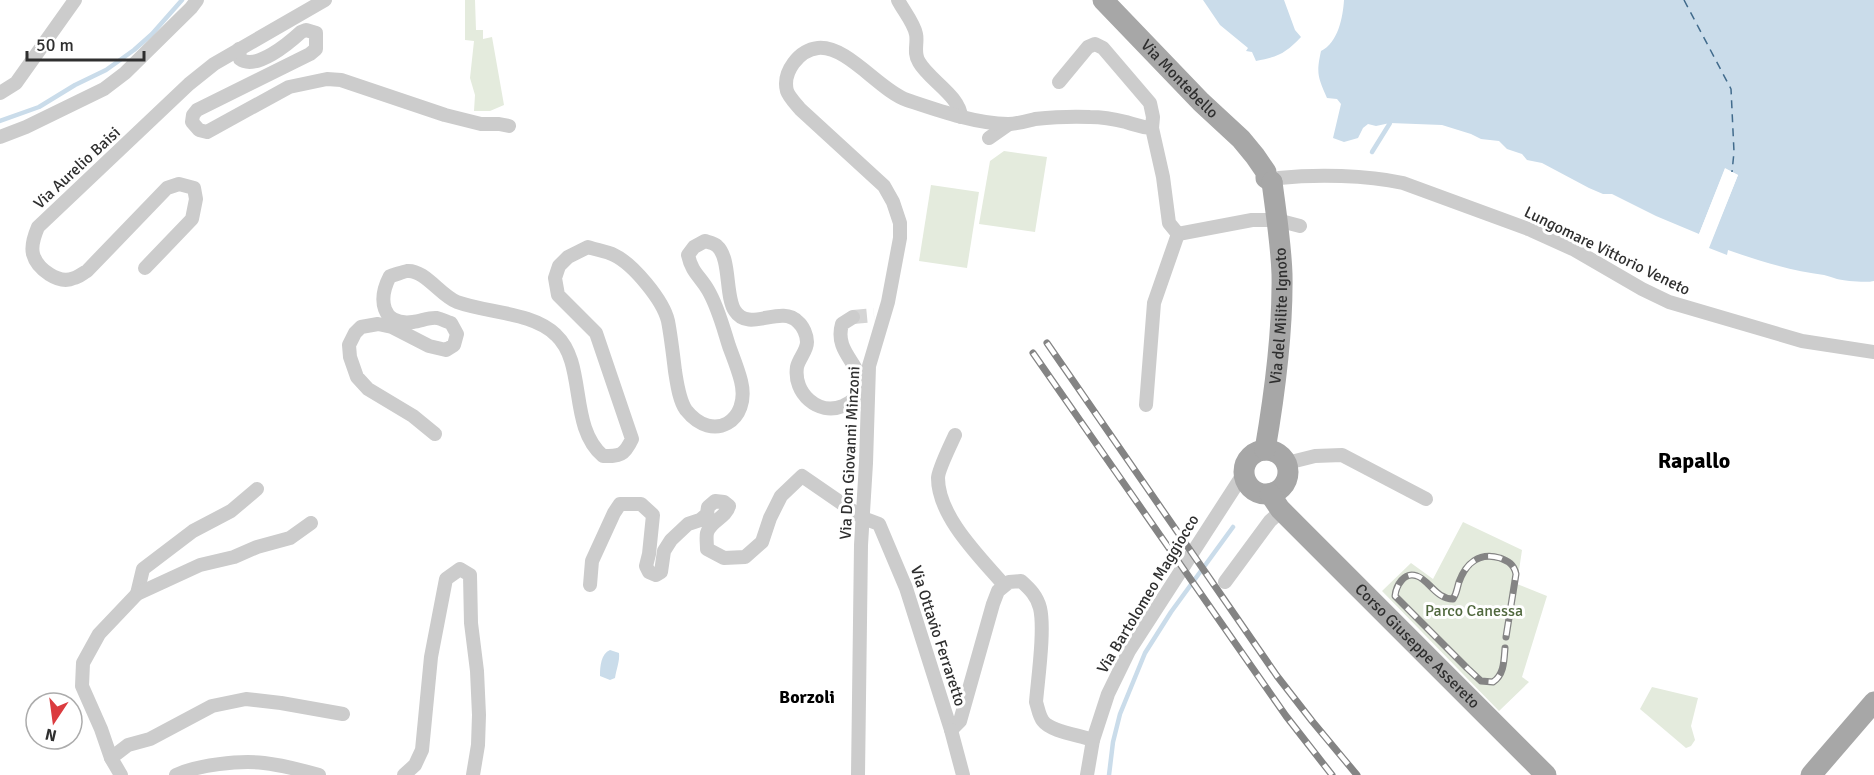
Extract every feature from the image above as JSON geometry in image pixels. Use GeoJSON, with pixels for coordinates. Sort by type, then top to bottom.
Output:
{"type":"FeatureCollection","features":[{"type":"Feature","properties":{"kind":"main road","name":"Via Montebello"},"geometry":{"type":"LineString","coordinates":[[1103,0],[1201,102],[1274,172]]}},
{"type":"Feature","properties":{"kind":"main road","name":"Via del Milite Ignoto"},"geometry":{"type":"LineString","coordinates":[[1265,450],[1272,412],[1282,312],[1282,272],[1274,172]]}},
{"type":"Feature","properties":{"kind":"main road"},"geometry":{"type":"LineString","coordinates":[[1258,450],[1278,454],[1287,463],[1288,474],[1281,502],[1249,487],[1244,473],[1247,460],[1258,450]]}},
{"type":"Feature","properties":{"kind":"main road","name":"Corso Giuseppe Assereto"},"geometry":{"type":"LineString","coordinates":[[1281,502],[1546,775]]}},
{"type":"Feature","properties":{"kind":"main road"},"geometry":{"type":"LineString","coordinates":[[1811,775],[1874,702]]}},
{"type":"Feature","properties":{"kind":"street"},"geometry":{"type":"LineString","coordinates":[[0,93],[16,83],[75,0]]}},
{"type":"Feature","properties":{"kind":"street"},"geometry":{"type":"LineString","coordinates":[[0,137],[26,127],[104,89],[125,73],[197,0]]}},
{"type":"Feature","properties":{"kind":"street","name":"Via Aurelio Baisi"},"geometry":{"type":"LineString","coordinates":[[144,268],[192,219],[196,200],[194,188],[179,184],[167,188],[87,271],[73,279],[60,279],[45,272],[38,264],[32,253],[35,234],[38,227],[189,84],[214,64],[325,0]]}},
{"type":"Feature","properties":{"kind":"street"},"geometry":{"type":"LineString","coordinates":[[898,0],[916,33],[916,54],[919,62],[961,109],[961,117]]}},
{"type":"Feature","properties":{"kind":"street"},"geometry":{"type":"LineString","coordinates":[[239,50],[240,59],[250,64],[262,60],[301,32],[306,30],[316,33],[316,49],[310,54],[197,110],[192,122],[199,130],[207,132],[289,87],[327,79],[341,80],[445,115],[481,124],[508,126]]}},
{"type":"Feature","properties":{"kind":"street"},"geometry":{"type":"LineString","coordinates":[[1059,82],[1088,47],[1095,44],[1110,55],[1150,104],[1153,117],[1152,128],[1163,177],[1169,223],[1178,234]]}},
{"type":"Feature","properties":{"kind":"street","name":"Via Don Giovanni Minzoni"},"geometry":{"type":"LineString","coordinates":[[858,775],[863,518],[869,366],[879,315],[894,278],[900,223],[893,202],[884,186],[806,115],[793,100],[786,82],[789,69],[798,58],[819,48],[834,51],[896,96],[961,117],[1009,124],[1066,116],[1102,117],[1139,127],[1152,128]]}},
{"type":"Feature","properties":{"kind":"street","name":"Via Don Giovanni Minzoni"},"geometry":{"type":"LineString","coordinates":[[989,138],[1009,124]]}},
{"type":"Feature","properties":{"kind":"street","name":"Lungomare Vittorio Veneto"},"geometry":{"type":"LineString","coordinates":[[1274,172],[1383,179],[1403,183],[1531,230],[1574,249],[1642,289],[1669,302],[1802,341],[1874,352]]}},
{"type":"Feature","properties":{"kind":"street"},"geometry":{"type":"LineString","coordinates":[[1178,234],[1252,220],[1277,220],[1300,226]]}},
{"type":"Feature","properties":{"kind":"street"},"geometry":{"type":"LineString","coordinates":[[1146,405],[1154,303],[1178,234]]}},
{"type":"Feature","properties":{"kind":"street"},"geometry":{"type":"LineString","coordinates":[[435,434],[413,416],[368,389],[357,377],[350,357],[349,345],[355,333],[361,327],[378,324],[392,327],[429,346],[446,350],[454,345],[457,334],[451,323],[437,318],[411,323],[396,321],[386,312],[382,301],[384,288],[390,276],[409,270],[423,276],[454,301],[533,321],[556,334],[567,350],[585,431],[593,448],[603,456],[619,456],[627,449],[632,439],[596,333],[558,295],[555,278],[560,266],[568,257],[588,247],[615,255],[643,279],[652,290],[667,319],[677,384],[684,407],[695,421],[708,426],[723,425],[734,418],[742,406],[743,395],[741,381],[719,314],[708,289],[691,267],[688,255],[694,247],[705,241],[717,245],[722,253],[732,305],[735,312],[743,319],[755,320],[777,315],[797,320],[806,334],[807,344],[798,365],[797,377],[802,391],[810,402],[821,407],[840,408],[852,402],[859,390],[859,377],[853,363],[844,353],[839,333],[842,324],[853,316]]}},
{"type":"Feature","properties":{"kind":"street"},"geometry":{"type":"LineString","coordinates":[[955,435],[938,477],[942,497],[962,537],[1004,585],[1008,582],[1021,582],[1033,591],[1040,608],[1041,626],[1036,702],[1044,722],[1052,728],[1093,740]]}},
{"type":"Feature","properties":{"kind":"street"},"geometry":{"type":"LineString","coordinates":[[1287,463],[1315,456],[1342,455],[1426,499]]}},
{"type":"Feature","properties":{"kind":"street","name":"Via Bartolomeo Maggiocco"},"geometry":{"type":"LineString","coordinates":[[1087,775],[1093,740],[1108,694],[1129,651],[1244,473]]}},
{"type":"Feature","properties":{"kind":"street","name":"Via Ottavio Ferraretto"},"geometry":{"type":"LineString","coordinates":[[590,585],[592,561],[620,504],[640,504],[653,515],[646,566],[649,572],[656,575],[661,572],[664,551],[670,540],[688,524],[700,520],[707,514],[708,507],[715,501],[724,502],[729,506],[727,513],[715,521],[707,532],[707,549],[724,558],[746,557],[762,542],[781,496],[802,476],[863,518],[879,524],[921,632],[951,730],[960,722],[993,604],[998,591],[1004,585]]}},
{"type":"Feature","properties":{"kind":"street"},"geometry":{"type":"LineString","coordinates":[[137,594],[142,569],[193,531],[231,511],[257,489]]}},
{"type":"Feature","properties":{"kind":"street"},"geometry":{"type":"LineString","coordinates":[[1225,582],[1270,521],[1281,502]]}},
{"type":"Feature","properties":{"kind":"street"},"geometry":{"type":"LineString","coordinates":[[121,775],[111,758],[82,686],[83,663],[99,634],[137,594],[200,565],[234,557],[257,547],[290,538],[311,523]]}},
{"type":"Feature","properties":{"kind":"street"},"geometry":{"type":"LineString","coordinates":[[404,775],[415,765],[422,750],[431,657],[446,579],[460,569],[470,575],[471,623],[477,671],[478,745],[473,775]]}},
{"type":"Feature","properties":{"kind":"street"},"geometry":{"type":"LineString","coordinates":[[111,758],[128,745],[150,739],[212,706],[246,699],[343,714]]}},
{"type":"Feature","properties":{"kind":"street"},"geometry":{"type":"LineString","coordinates":[[951,730],[963,775]]}},
{"type":"Feature","properties":{"kind":"street"},"geometry":{"type":"LineString","coordinates":[[176,775],[215,764],[263,762],[319,775]]}},
{"type":"Feature","properties":{"kind":"green space"},"geometry":{"type":"Polygon","coordinates":[[[465,0],[475,0],[476,30],[483,30],[483,39],[492,37],[504,105],[490,111],[474,111],[475,95],[470,78],[474,41],[465,40],[465,0]]]}},
{"type":"Feature","properties":{"kind":"green space"},"geometry":{"type":"Polygon","coordinates":[[[1004,151],[1047,157],[1035,232],[979,224],[990,161],[1004,151]]]}},
{"type":"Feature","properties":{"kind":"green space"},"geometry":{"type":"Polygon","coordinates":[[[931,185],[979,192],[967,268],[919,261],[931,185]]]}},
{"type":"Feature","properties":{"kind":"green space","name":"Parco Canessa"},"geometry":{"type":"Polygon","coordinates":[[[1463,522],[1522,550],[1517,584],[1547,596],[1522,677],[1529,682],[1499,711],[1382,591],[1411,563],[1433,579],[1463,522]]]}},
{"type":"Feature","properties":{"kind":"green space"},"geometry":{"type":"Polygon","coordinates":[[[1652,687],[1698,698],[1691,726],[1695,740],[1691,746],[1686,748],[1640,709],[1652,687]]]}},
{"type":"Feature","properties":{"kind":"water"},"geometry":{"type":"Polygon","coordinates":[[[1203,0],[1284,0],[1295,30],[1301,37],[1281,54],[1256,61],[1252,52],[1246,51],[1248,48],[1220,25],[1203,0]]]}},
{"type":"Feature","properties":{"kind":"water"},"geometry":{"type":"Polygon","coordinates":[[[1344,0],[1874,0],[1874,281],[1841,280],[1776,265],[1728,250],[1727,255],[1709,248],[1738,175],[1725,169],[1699,234],[1612,194],[1603,194],[1589,188],[1542,163],[1527,160],[1522,154],[1507,149],[1499,141],[1481,139],[1442,125],[1390,123],[1376,126],[1368,124],[1358,138],[1344,142],[1333,138],[1341,104],[1337,99],[1327,98],[1318,70],[1321,51],[1332,42],[1338,29],[1344,0]]]}},
{"type":"Feature","properties":{"kind":"water"},"geometry":{"type":"Polygon","coordinates":[[[610,650],[619,653],[619,656],[615,678],[610,680],[600,676],[603,657],[610,650]]]}},
{"type":"Feature","properties":{"kind":"pier"},"geometry":{"type":"Polygon","coordinates":[[[1725,168],[1738,175],[1712,239],[1709,238],[1734,176],[1726,173],[1702,235],[1699,234],[1725,168]]]}},
{"type":"Feature","properties":{"kind":"waterway"},"geometry":{"type":"LineString","coordinates":[[0,121],[39,107],[75,85],[106,70],[152,34],[182,0]]}},
{"type":"Feature","properties":{"kind":"waterway"},"geometry":{"type":"LineString","coordinates":[[1372,152],[1390,123]]}},
{"type":"Feature","properties":{"kind":"waterway"},"geometry":{"type":"LineString","coordinates":[[1109,775],[1113,742],[1120,714],[1145,653],[1171,612],[1233,527]]}},
{"type":"Feature","properties":{"kind":"ferry route"},"geometry":{"type":"LineString","coordinates":[[1684,0],[1731,89],[1734,152],[1732,172]]}},
{"type":"Feature","properties":{"kind":"tunnel"},"geometry":{"type":"LineString","coordinates":[[853,317],[874,315]]}},
{"type":"Feature","properties":{"kind":"railway"},"geometry":{"type":"LineString","coordinates":[[1047,343],[1277,676],[1357,775]]}},
{"type":"Feature","properties":{"kind":"railway"},"geometry":{"type":"LineString","coordinates":[[1033,353],[1286,716],[1332,775]]}},
{"type":"Feature","properties":{"kind":"railway"},"geometry":{"type":"LineString","coordinates":[[1505,648],[1503,667],[1497,679],[1493,682],[1481,681],[1395,596],[1397,588],[1405,577],[1412,575],[1421,578],[1442,596],[1453,599],[1462,575],[1470,564],[1486,557],[1503,559],[1512,565],[1516,574],[1506,637]]}},
{"type":"Feature","properties":{"kind":"district","name":"Rapallo"},"geometry":{"type":"Point","coordinates":[1694,460]}},
{"type":"Feature","properties":{"kind":"district","name":"Borzoli"},"geometry":{"type":"Point","coordinates":[807,697]}}]}
